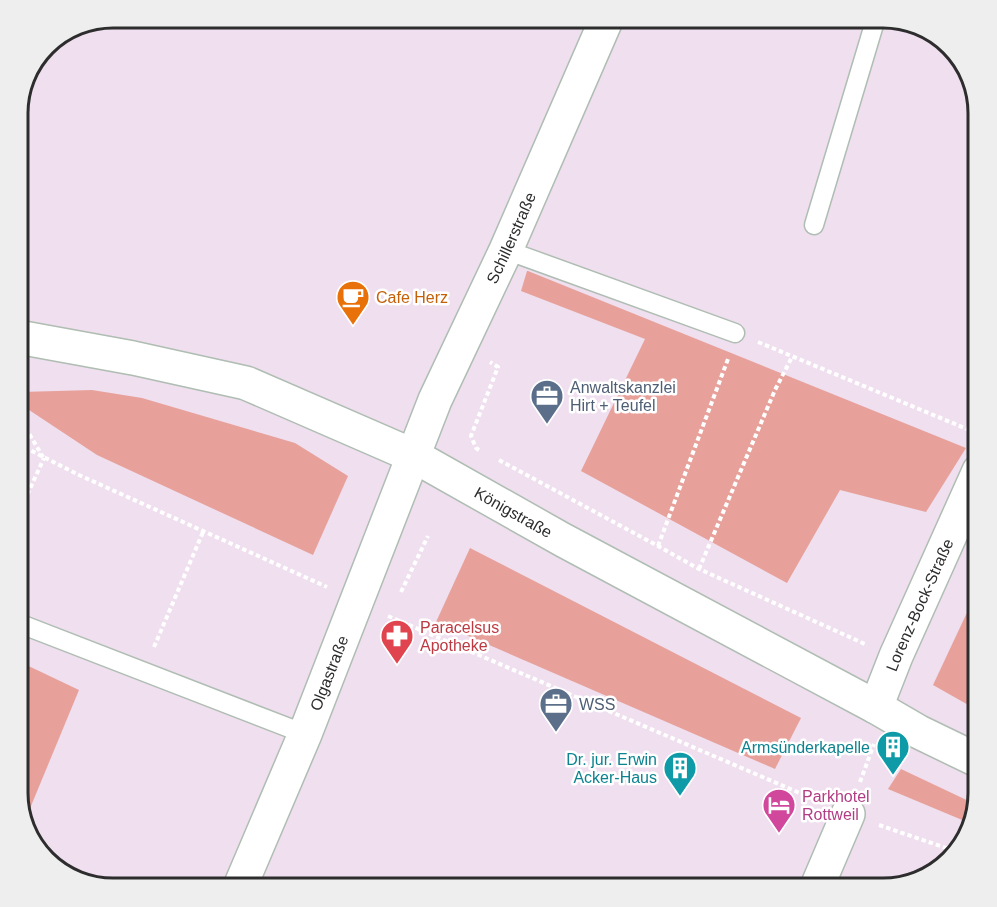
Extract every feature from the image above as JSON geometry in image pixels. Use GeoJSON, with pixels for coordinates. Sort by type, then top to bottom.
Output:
{"type":"FeatureCollection","features":[{"type":"Feature","properties":{"kind":"street","name":"Schillerstraße"},"geometry":{"type":"LineString","coordinates":[[414,456],[435,399],[506,250],[603,28]]}},
{"type":"Feature","properties":{"kind":"street","name":"Königstraße"},"geometry":{"type":"LineString","coordinates":[[29,339],[133,358],[246,383],[414,456],[574,546],[919,732],[968,756]]}},
{"type":"Feature","properties":{"kind":"street","name":"Olgastraße"},"geometry":{"type":"LineString","coordinates":[[244,878],[305,734],[414,456]]}},
{"type":"Feature","properties":{"kind":"street","name":"Lorenz-Bock-Straße"},"geometry":{"type":"LineString","coordinates":[[881,710],[896,656],[968,496]]}},
{"type":"Feature","properties":{"kind":"street"},"geometry":{"type":"LineString","coordinates":[[821,878],[848,814]]}},
{"type":"Feature","properties":{"kind":"lane"},"geometry":{"type":"LineString","coordinates":[[814,225],[873,28]]}},
{"type":"Feature","properties":{"kind":"lane"},"geometry":{"type":"LineString","coordinates":[[506,250],[735,333]]}},
{"type":"Feature","properties":{"kind":"lane"},"geometry":{"type":"LineString","coordinates":[[29,627],[305,734]]}},
{"type":"Feature","properties":{"kind":"path"},"geometry":{"type":"LineString","coordinates":[[658,546],[728,362],[735,333],[968,429]]}},
{"type":"Feature","properties":{"kind":"path"},"geometry":{"type":"LineString","coordinates":[[463,342],[498,367],[471,436],[476,448],[486,453]]}},
{"type":"Feature","properties":{"kind":"path"},"geometry":{"type":"LineString","coordinates":[[699,569],[775,390],[792,357]]}},
{"type":"Feature","properties":{"kind":"path"},"geometry":{"type":"LineString","coordinates":[[29,434],[44,458]]}},
{"type":"Feature","properties":{"kind":"path"},"geometry":{"type":"LineString","coordinates":[[29,450],[389,616],[848,814],[948,849]]}},
{"type":"Feature","properties":{"kind":"path"},"geometry":{"type":"LineString","coordinates":[[29,491],[44,458]]}},
{"type":"Feature","properties":{"kind":"path"},"geometry":{"type":"LineString","coordinates":[[496,459],[699,569],[877,650],[896,656]]}},
{"type":"Feature","properties":{"kind":"path"},"geometry":{"type":"LineString","coordinates":[[143,673],[203,532]]}},
{"type":"Feature","properties":{"kind":"path"},"geometry":{"type":"LineString","coordinates":[[399,596],[428,536]]}},
{"type":"Feature","properties":{"kind":"path"},"geometry":{"type":"LineString","coordinates":[[848,814],[881,710]]}},
{"type":"Feature","properties":{"kind":"shaded area"},"geometry":{"type":"Polygon","coordinates":[[[527,271],[966,448],[926,512],[840,490],[787,583],[581,471],[645,339],[521,291],[527,271]]]}},
{"type":"Feature","properties":{"kind":"shaded area"},"geometry":{"type":"Polygon","coordinates":[[[92,390],[142,398],[295,443],[348,476],[313,555],[97,455],[29,410],[29,392],[92,390]]]}},
{"type":"Feature","properties":{"kind":"shaded area"},"geometry":{"type":"Polygon","coordinates":[[[470,548],[801,718],[775,769],[436,622],[470,548]]]}},
{"type":"Feature","properties":{"kind":"shaded area"},"geometry":{"type":"Polygon","coordinates":[[[968,610],[968,705],[933,685],[968,610]]]}},
{"type":"Feature","properties":{"kind":"shaded area"},"geometry":{"type":"Polygon","coordinates":[[[29,666],[79,690],[30,808],[29,666]]]}},
{"type":"Feature","properties":{"kind":"shaded area"},"geometry":{"type":"Polygon","coordinates":[[[901,769],[968,800],[964,821],[888,789],[901,769]]]}},
{"type":"Feature","properties":{"kind":"place","name":"Cafe Herz"},"geometry":{"type":"Point","coordinates":[353,326]}},
{"type":"Feature","properties":{"kind":"place","name":"Anwaltskanzlei Hirt + Teufel"},"geometry":{"type":"Point","coordinates":[547,425]}},
{"type":"Feature","properties":{"kind":"place","name":"Paracelsus Apotheke"},"geometry":{"type":"Point","coordinates":[397,665]}},
{"type":"Feature","properties":{"kind":"place","name":"WSS"},"geometry":{"type":"Point","coordinates":[556,733]}},
{"type":"Feature","properties":{"kind":"place","name":"Armsünderkapelle"},"geometry":{"type":"Point","coordinates":[893,776]}},
{"type":"Feature","properties":{"kind":"place","name":"Dr. jur. Erwin Acker-Haus"},"geometry":{"type":"Point","coordinates":[680,797]}},
{"type":"Feature","properties":{"kind":"place","name":"Parkhotel Rottweil"},"geometry":{"type":"Point","coordinates":[779,834]}}]}
